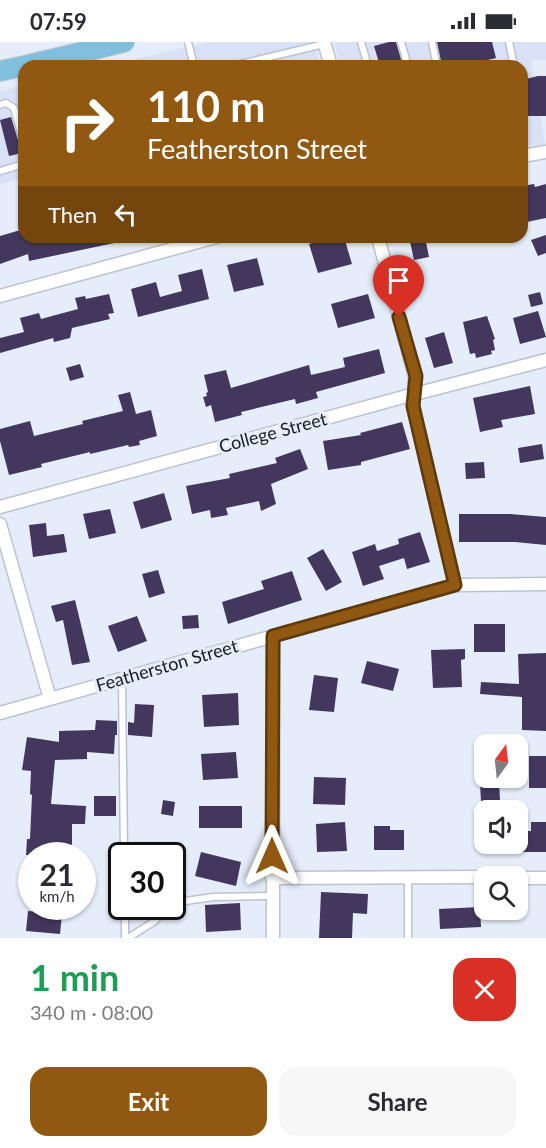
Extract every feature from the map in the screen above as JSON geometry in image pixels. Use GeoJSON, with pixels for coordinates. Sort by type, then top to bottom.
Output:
{"type":"FeatureCollection","features":[{"type":"Feature","properties":{"kind":"main road"},"geometry":{"type":"LineString","coordinates":[[51,60],[124,42]]}},
{"type":"Feature","properties":{"kind":"main road"},"geometry":{"type":"LineString","coordinates":[[0,72],[18,68]]}},
{"type":"Feature","properties":{"kind":"street"},"geometry":{"type":"LineString","coordinates":[[324,43],[329,60]]}},
{"type":"Feature","properties":{"kind":"street"},"geometry":{"type":"LineString","coordinates":[[528,155],[546,152]]}},
{"type":"Feature","properties":{"kind":"street"},"geometry":{"type":"LineString","coordinates":[[0,296],[194,243]]}},
{"type":"Feature","properties":{"kind":"street"},"geometry":{"type":"LineString","coordinates":[[380,243],[416,376],[413,406],[455,585]]}},
{"type":"Feature","properties":{"kind":"street","name":"College Street"},"geometry":{"type":"LineString","coordinates":[[0,507],[546,360]]}},
{"type":"Feature","properties":{"kind":"street"},"geometry":{"type":"LineString","coordinates":[[0,524],[50,699]]}},
{"type":"Feature","properties":{"kind":"street","name":"Featherston Street"},"geometry":{"type":"LineString","coordinates":[[0,713],[455,585],[546,584]]}},
{"type":"Feature","properties":{"kind":"street"},"geometry":{"type":"LineString","coordinates":[[273,636],[273,938]]}},
{"type":"Feature","properties":{"kind":"street"},"geometry":{"type":"LineString","coordinates":[[272,878],[474,878]]}},
{"type":"Feature","properties":{"kind":"street"},"geometry":{"type":"LineString","coordinates":[[528,878],[546,878]]}},
{"type":"Feature","properties":{"kind":"lane"},"geometry":{"type":"LineString","coordinates":[[188,42],[192,60]]}},
{"type":"Feature","properties":{"kind":"lane"},"geometry":{"type":"LineString","coordinates":[[361,42],[366,60]]}},
{"type":"Feature","properties":{"kind":"lane"},"geometry":{"type":"LineString","coordinates":[[401,42],[406,60]]}},
{"type":"Feature","properties":{"kind":"lane"},"geometry":{"type":"LineString","coordinates":[[432,42],[436,60]]}},
{"type":"Feature","properties":{"kind":"lane"},"geometry":{"type":"LineString","coordinates":[[509,42],[513,60]]}},
{"type":"Feature","properties":{"kind":"lane"},"geometry":{"type":"LineString","coordinates":[[256,60],[324,43]]}},
{"type":"Feature","properties":{"kind":"lane"},"geometry":{"type":"LineString","coordinates":[[0,105],[6,103],[14,108],[18,122]]}},
{"type":"Feature","properties":{"kind":"lane"},"geometry":{"type":"LineString","coordinates":[[0,171],[18,166]]}},
{"type":"Feature","properties":{"kind":"lane"},"geometry":{"type":"LineString","coordinates":[[122,679],[123,842]]}},
{"type":"Feature","properties":{"kind":"lane"},"geometry":{"type":"LineString","coordinates":[[408,877],[408,938]]}},
{"type":"Feature","properties":{"kind":"lane"},"geometry":{"type":"LineString","coordinates":[[186,901],[213,897],[273,896]]}},
{"type":"Feature","properties":{"kind":"lane"},"geometry":{"type":"LineString","coordinates":[[126,920],[127,938],[156,920]]}},
{"type":"Feature","properties":{"kind":"shaded area"},"geometry":{"type":"Polygon","coordinates":[[[209,42],[314,42],[319,60],[132,60],[209,42]]]}},
{"type":"Feature","properties":{"kind":"shaded area"},"geometry":{"type":"Polygon","coordinates":[[[334,42],[546,42],[546,60],[531,61],[545,144],[528,146],[528,60],[339,60],[334,42]]]}},
{"type":"Feature","properties":{"kind":"shaded area"},"geometry":{"type":"Polygon","coordinates":[[[18,86],[18,180],[0,184],[0,91],[18,86]]]}},
{"type":"Feature","properties":{"kind":"building"},"geometry":{"type":"Polygon","coordinates":[[[396,42],[401,60],[378,60],[374,46],[396,42]]]}},
{"type":"Feature","properties":{"kind":"building"},"geometry":{"type":"Polygon","coordinates":[[[437,42],[492,42],[496,58],[488,60],[441,60],[437,42]]]}},
{"type":"Feature","properties":{"kind":"building"},"geometry":{"type":"Polygon","coordinates":[[[546,76],[546,116],[528,116],[528,78],[546,76]]]}},
{"type":"Feature","properties":{"kind":"building"},"geometry":{"type":"Polygon","coordinates":[[[11,117],[18,140],[18,154],[9,156],[0,120],[11,117]]]}},
{"type":"Feature","properties":{"kind":"building"},"geometry":{"type":"Polygon","coordinates":[[[534,184],[535,187],[546,184],[546,218],[528,222],[528,185],[534,184]]]}},
{"type":"Feature","properties":{"kind":"building"},"geometry":{"type":"Polygon","coordinates":[[[18,231],[18,243],[114,243],[29,261],[28,254],[0,264],[0,236],[18,231]]]}},
{"type":"Feature","properties":{"kind":"building"},"geometry":{"type":"Polygon","coordinates":[[[546,235],[546,253],[538,256],[531,240],[546,235]]]}},
{"type":"Feature","properties":{"kind":"building"},"geometry":{"type":"Polygon","coordinates":[[[346,243],[352,264],[318,273],[309,244],[346,243]]]}},
{"type":"Feature","properties":{"kind":"building"},"geometry":{"type":"Polygon","coordinates":[[[410,243],[426,243],[429,257],[414,260],[410,243]]]}},
{"type":"Feature","properties":{"kind":"building"},"geometry":{"type":"Polygon","coordinates":[[[257,258],[264,285],[234,292],[227,265],[257,258]]]}},
{"type":"Feature","properties":{"kind":"building"},"geometry":{"type":"Polygon","coordinates":[[[202,269],[209,299],[138,317],[131,289],[156,282],[160,297],[182,291],[178,275],[202,269]]]}},
{"type":"Feature","properties":{"kind":"building"},"geometry":{"type":"Polygon","coordinates":[[[540,292],[543,304],[531,307],[528,295],[540,292]]]}},
{"type":"Feature","properties":{"kind":"building"},"geometry":{"type":"Polygon","coordinates":[[[109,294],[114,313],[108,314],[110,319],[72,328],[70,338],[54,342],[53,338],[0,353],[0,338],[24,332],[20,318],[39,313],[41,319],[78,309],[75,298],[85,296],[86,299],[109,294]]]}},
{"type":"Feature","properties":{"kind":"building"},"geometry":{"type":"Polygon","coordinates":[[[368,294],[375,318],[338,328],[331,304],[368,294]]]}},
{"type":"Feature","properties":{"kind":"building"},"geometry":{"type":"Polygon","coordinates":[[[538,311],[546,337],[520,344],[513,318],[538,311]]]}},
{"type":"Feature","properties":{"kind":"building"},"geometry":{"type":"Polygon","coordinates":[[[487,316],[495,339],[493,340],[495,350],[491,351],[492,354],[476,358],[475,353],[470,354],[463,322],[487,316]]]}},
{"type":"Feature","properties":{"kind":"building"},"geometry":{"type":"Polygon","coordinates":[[[444,332],[453,363],[434,368],[425,338],[444,332]]]}},
{"type":"Feature","properties":{"kind":"building"},"geometry":{"type":"Polygon","coordinates":[[[379,349],[385,373],[316,392],[318,398],[296,404],[295,399],[241,412],[242,415],[215,422],[211,405],[206,407],[203,397],[207,396],[208,392],[204,375],[226,370],[231,388],[309,365],[311,375],[345,367],[343,358],[379,349]]]}},
{"type":"Feature","properties":{"kind":"building"},"geometry":{"type":"Polygon","coordinates":[[[80,364],[84,377],[70,381],[66,368],[80,364]]]}},
{"type":"Feature","properties":{"kind":"building"},"geometry":{"type":"Polygon","coordinates":[[[530,386],[535,414],[501,420],[503,427],[480,432],[473,398],[530,386]]]}},
{"type":"Feature","properties":{"kind":"building"},"geometry":{"type":"Polygon","coordinates":[[[130,392],[136,414],[151,410],[157,436],[139,441],[140,445],[129,447],[128,445],[90,454],[90,452],[41,464],[42,467],[9,475],[0,441],[0,429],[30,421],[34,436],[83,424],[82,421],[123,411],[118,395],[130,392]]]}},
{"type":"Feature","properties":{"kind":"building"},"geometry":{"type":"Polygon","coordinates":[[[402,422],[410,449],[361,462],[361,465],[328,470],[323,441],[361,435],[360,433],[402,422]]]}},
{"type":"Feature","properties":{"kind":"building"},"geometry":{"type":"Polygon","coordinates":[[[542,444],[544,459],[520,463],[518,448],[542,444]]]}},
{"type":"Feature","properties":{"kind":"building"},"geometry":{"type":"Polygon","coordinates":[[[300,449],[308,469],[271,484],[276,504],[261,511],[259,501],[226,508],[228,515],[211,518],[210,510],[192,514],[186,486],[230,478],[229,474],[277,463],[275,458],[300,449]]]}},
{"type":"Feature","properties":{"kind":"building"},"geometry":{"type":"Polygon","coordinates":[[[484,462],[485,478],[466,479],[465,463],[484,462]]]}},
{"type":"Feature","properties":{"kind":"building"},"geometry":{"type":"Polygon","coordinates":[[[164,493],[172,520],[141,529],[133,502],[164,493]]]}},
{"type":"Feature","properties":{"kind":"building"},"geometry":{"type":"Polygon","coordinates":[[[110,509],[116,533],[89,539],[83,514],[110,509]]]}},
{"type":"Feature","properties":{"kind":"building"},"geometry":{"type":"Polygon","coordinates":[[[459,514],[546,517],[546,545],[515,542],[459,542],[459,514]]]}},
{"type":"Feature","properties":{"kind":"building"},"geometry":{"type":"Polygon","coordinates":[[[46,523],[47,536],[64,534],[67,552],[33,557],[29,525],[46,523]]]}},
{"type":"Feature","properties":{"kind":"building"},"geometry":{"type":"Polygon","coordinates":[[[420,532],[430,562],[407,569],[404,558],[379,566],[384,579],[363,586],[352,552],[375,544],[377,551],[399,544],[398,539],[420,532]]]}},
{"type":"Feature","properties":{"kind":"building"},"geometry":{"type":"Polygon","coordinates":[[[323,549],[342,582],[326,591],[307,558],[323,549]]]}},
{"type":"Feature","properties":{"kind":"building"},"geometry":{"type":"Polygon","coordinates":[[[158,570],[165,593],[149,598],[142,574],[158,570]]]}},
{"type":"Feature","properties":{"kind":"building"},"geometry":{"type":"Polygon","coordinates":[[[292,571],[302,600],[228,624],[222,602],[264,589],[261,581],[292,571]]]}},
{"type":"Feature","properties":{"kind":"building"},"geometry":{"type":"Polygon","coordinates":[[[75,600],[90,662],[72,665],[63,620],[56,622],[51,606],[75,600]]]}},
{"type":"Feature","properties":{"kind":"building"},"geometry":{"type":"Polygon","coordinates":[[[198,615],[199,628],[183,629],[182,616],[198,615]]]}},
{"type":"Feature","properties":{"kind":"building"},"geometry":{"type":"Polygon","coordinates":[[[137,616],[147,641],[118,652],[108,626],[137,616]]]}},
{"type":"Feature","properties":{"kind":"building"},"geometry":{"type":"Polygon","coordinates":[[[474,624],[505,624],[505,652],[474,652],[474,624]]]}},
{"type":"Feature","properties":{"kind":"building"},"geometry":{"type":"Polygon","coordinates":[[[465,649],[465,659],[461,660],[462,687],[433,688],[431,650],[465,649]]]}},
{"type":"Feature","properties":{"kind":"building"},"geometry":{"type":"Polygon","coordinates":[[[546,653],[546,731],[522,730],[522,697],[480,694],[481,682],[519,684],[518,654],[546,653]]]}},
{"type":"Feature","properties":{"kind":"building"},"geometry":{"type":"Polygon","coordinates":[[[367,661],[399,669],[393,691],[361,683],[367,661]]]}},
{"type":"Feature","properties":{"kind":"building"},"geometry":{"type":"Polygon","coordinates":[[[314,675],[338,678],[334,712],[309,710],[314,675]]]}},
{"type":"Feature","properties":{"kind":"building"},"geometry":{"type":"Polygon","coordinates":[[[238,693],[239,725],[204,727],[202,695],[238,693]]]}},
{"type":"Feature","properties":{"kind":"building"},"geometry":{"type":"Polygon","coordinates":[[[135,704],[154,705],[152,737],[128,735],[128,722],[134,723],[135,704]]]}},
{"type":"Feature","properties":{"kind":"building"},"geometry":{"type":"Polygon","coordinates":[[[96,720],[117,721],[114,754],[87,752],[87,759],[55,760],[51,804],[86,806],[85,824],[72,824],[72,842],[27,842],[27,839],[30,839],[32,795],[30,794],[31,771],[22,770],[27,737],[59,742],[59,731],[95,730],[96,720]]]}},
{"type":"Feature","properties":{"kind":"building"},"geometry":{"type":"Polygon","coordinates":[[[236,752],[238,778],[203,780],[201,754],[236,752]]]}},
{"type":"Feature","properties":{"kind":"building"},"geometry":{"type":"Polygon","coordinates":[[[529,756],[546,756],[546,788],[529,788],[529,756]]]}},
{"type":"Feature","properties":{"kind":"building"},"geometry":{"type":"Polygon","coordinates":[[[314,777],[346,778],[345,805],[313,804],[314,777]]]}},
{"type":"Feature","properties":{"kind":"building"},"geometry":{"type":"Polygon","coordinates":[[[480,788],[499,788],[500,800],[481,800],[480,788]]]}},
{"type":"Feature","properties":{"kind":"building"},"geometry":{"type":"Polygon","coordinates":[[[94,796],[116,796],[116,816],[94,816],[94,796]]]}},
{"type":"Feature","properties":{"kind":"building"},"geometry":{"type":"Polygon","coordinates":[[[163,800],[175,802],[173,816],[161,814],[163,800]]]}},
{"type":"Feature","properties":{"kind":"building"},"geometry":{"type":"Polygon","coordinates":[[[199,806],[242,806],[242,828],[199,828],[199,806]]]}},
{"type":"Feature","properties":{"kind":"building"},"geometry":{"type":"Polygon","coordinates":[[[345,822],[347,851],[317,852],[316,824],[345,822]]]}},
{"type":"Feature","properties":{"kind":"building"},"geometry":{"type":"Polygon","coordinates":[[[531,822],[546,822],[546,852],[528,852],[528,831],[531,831],[531,822]]]}},
{"type":"Feature","properties":{"kind":"building"},"geometry":{"type":"Polygon","coordinates":[[[374,826],[390,826],[390,830],[404,830],[404,850],[374,850],[374,826]]]}},
{"type":"Feature","properties":{"kind":"building"},"geometry":{"type":"Polygon","coordinates":[[[201,852],[241,862],[236,886],[195,876],[201,852]]]}},
{"type":"Feature","properties":{"kind":"building"},"geometry":{"type":"Polygon","coordinates":[[[321,892],[368,894],[367,914],[353,913],[352,938],[319,938],[321,892]]]}},
{"type":"Feature","properties":{"kind":"building"},"geometry":{"type":"Polygon","coordinates":[[[240,903],[241,930],[206,932],[205,905],[240,903]]]}},
{"type":"Feature","properties":{"kind":"building"},"geometry":{"type":"Polygon","coordinates":[[[474,907],[474,920],[481,920],[481,927],[440,929],[439,909],[474,907]]]}},
{"type":"Feature","properties":{"kind":"building"},"geometry":{"type":"Polygon","coordinates":[[[27,920],[61,920],[60,934],[26,931],[27,920]]]}},
{"type":"Feature","properties":{"kind":"route"},"geometry":{"type":"LineString","coordinates":[[272,856],[273,636],[455,585],[413,406],[416,376],[399,317]]}}]}
